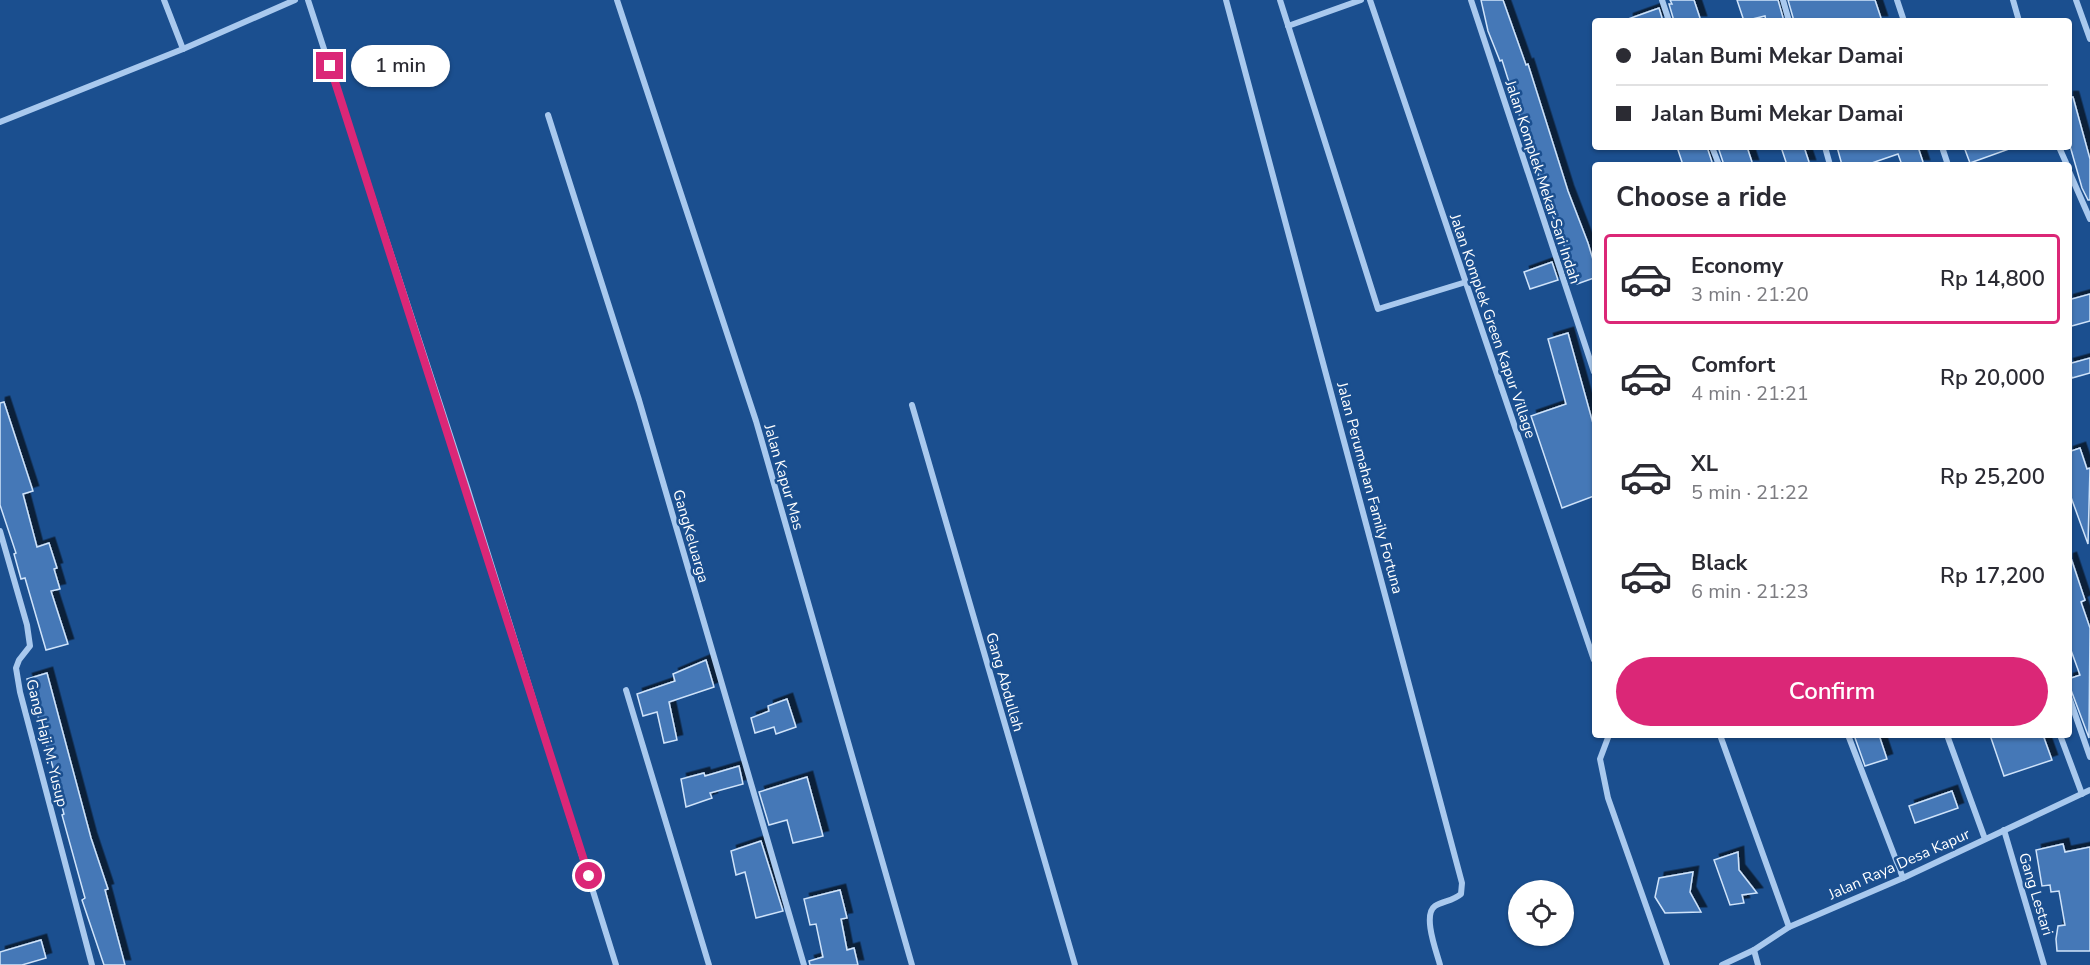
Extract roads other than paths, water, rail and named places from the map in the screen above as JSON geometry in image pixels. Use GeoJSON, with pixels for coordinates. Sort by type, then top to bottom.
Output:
{"type":"FeatureCollection","features":[{"type":"Feature","properties":{"kind":"street"},"geometry":{"type":"LineString","coordinates":[[164,0],[183,49]]}},
{"type":"Feature","properties":{"kind":"street"},"geometry":{"type":"LineString","coordinates":[[274,0],[277,7]]}},
{"type":"Feature","properties":{"kind":"street"},"geometry":{"type":"LineString","coordinates":[[0,122],[183,49],[295,0]]}},
{"type":"Feature","properties":{"kind":"street"},"geometry":{"type":"LineString","coordinates":[[308,0],[516,642],[616,965]]}},
{"type":"Feature","properties":{"kind":"street","name":"Jalan Kapur Mas"},"geometry":{"type":"LineString","coordinates":[[617,0],[756,421],[912,965]]}},
{"type":"Feature","properties":{"kind":"street","name":"Jalan Perumahan Family Fortuna"},"geometry":{"type":"LineString","coordinates":[[1227,0],[1462,883],[1461,894],[1434,907],[1430,914],[1429,923],[1440,965]]}},
{"type":"Feature","properties":{"kind":"street"},"geometry":{"type":"LineString","coordinates":[[1280,0],[1378,309],[1466,282]]}},
{"type":"Feature","properties":{"kind":"street"},"geometry":{"type":"LineString","coordinates":[[1288,26],[1362,0]]}},
{"type":"Feature","properties":{"kind":"street","name":"Jalan Komplek Green Kapur Village"},"geometry":{"type":"LineString","coordinates":[[1370,0],[1592,654]]}},
{"type":"Feature","properties":{"kind":"street","name":"Jalan Komplek Mekar Sari Indah"},"geometry":{"type":"LineString","coordinates":[[1471,0],[1592,366]]}},
{"type":"Feature","properties":{"kind":"street"},"geometry":{"type":"LineString","coordinates":[[1662,0],[1668,18]]}},
{"type":"Feature","properties":{"kind":"street"},"geometry":{"type":"LineString","coordinates":[[1783,0],[1788,18]]}},
{"type":"Feature","properties":{"kind":"street"},"geometry":{"type":"LineString","coordinates":[[1897,0],[1903,18]]}},
{"type":"Feature","properties":{"kind":"street"},"geometry":{"type":"LineString","coordinates":[[2013,0],[2018,18]]}},
{"type":"Feature","properties":{"kind":"street"},"geometry":{"type":"LineString","coordinates":[[2076,0],[2090,39]]}},
{"type":"Feature","properties":{"kind":"street","name":"GangKeluarga"},"geometry":{"type":"LineString","coordinates":[[548,115],[639,400],[804,965]]}},
{"type":"Feature","properties":{"kind":"street"},"geometry":{"type":"LineString","coordinates":[[2072,176],[2090,219]]}},
{"type":"Feature","properties":{"kind":"street","name":"Gang Abdullah"},"geometry":{"type":"LineString","coordinates":[[912,405],[1075,965]]}},
{"type":"Feature","properties":{"kind":"street","name":"Gang Haji M. Yusup"},"geometry":{"type":"LineString","coordinates":[[0,531],[27,625],[30,646],[16,668],[20,692],[92,965]]}},
{"type":"Feature","properties":{"kind":"street"},"geometry":{"type":"LineString","coordinates":[[626,690],[709,965]]}},
{"type":"Feature","properties":{"kind":"street"},"geometry":{"type":"LineString","coordinates":[[2072,705],[2090,757]]}},
{"type":"Feature","properties":{"kind":"street"},"geometry":{"type":"LineString","coordinates":[[1608,738],[1600,759],[1608,798],[1667,965]]}},
{"type":"Feature","properties":{"kind":"street"},"geometry":{"type":"LineString","coordinates":[[1721,738],[1789,927]]}},
{"type":"Feature","properties":{"kind":"street"},"geometry":{"type":"LineString","coordinates":[[1849,738],[1903,878]]}},
{"type":"Feature","properties":{"kind":"street"},"geometry":{"type":"LineString","coordinates":[[1948,738],[1985,839]]}},
{"type":"Feature","properties":{"kind":"street"},"geometry":{"type":"LineString","coordinates":[[2061,738],[2082,794]]}},
{"type":"Feature","properties":{"kind":"street","name":"Jalan Raya Desa Kapur"},"geometry":{"type":"LineString","coordinates":[[1722,965],[1754,950],[1789,927],[1903,878],[2090,790]]}},
{"type":"Feature","properties":{"kind":"street","name":"Gang Lestari"},"geometry":{"type":"LineString","coordinates":[[2004,830],[2044,965]]}},
{"type":"Feature","properties":{"kind":"street"},"geometry":{"type":"LineString","coordinates":[[1754,950],[1758,965]]}}]}
